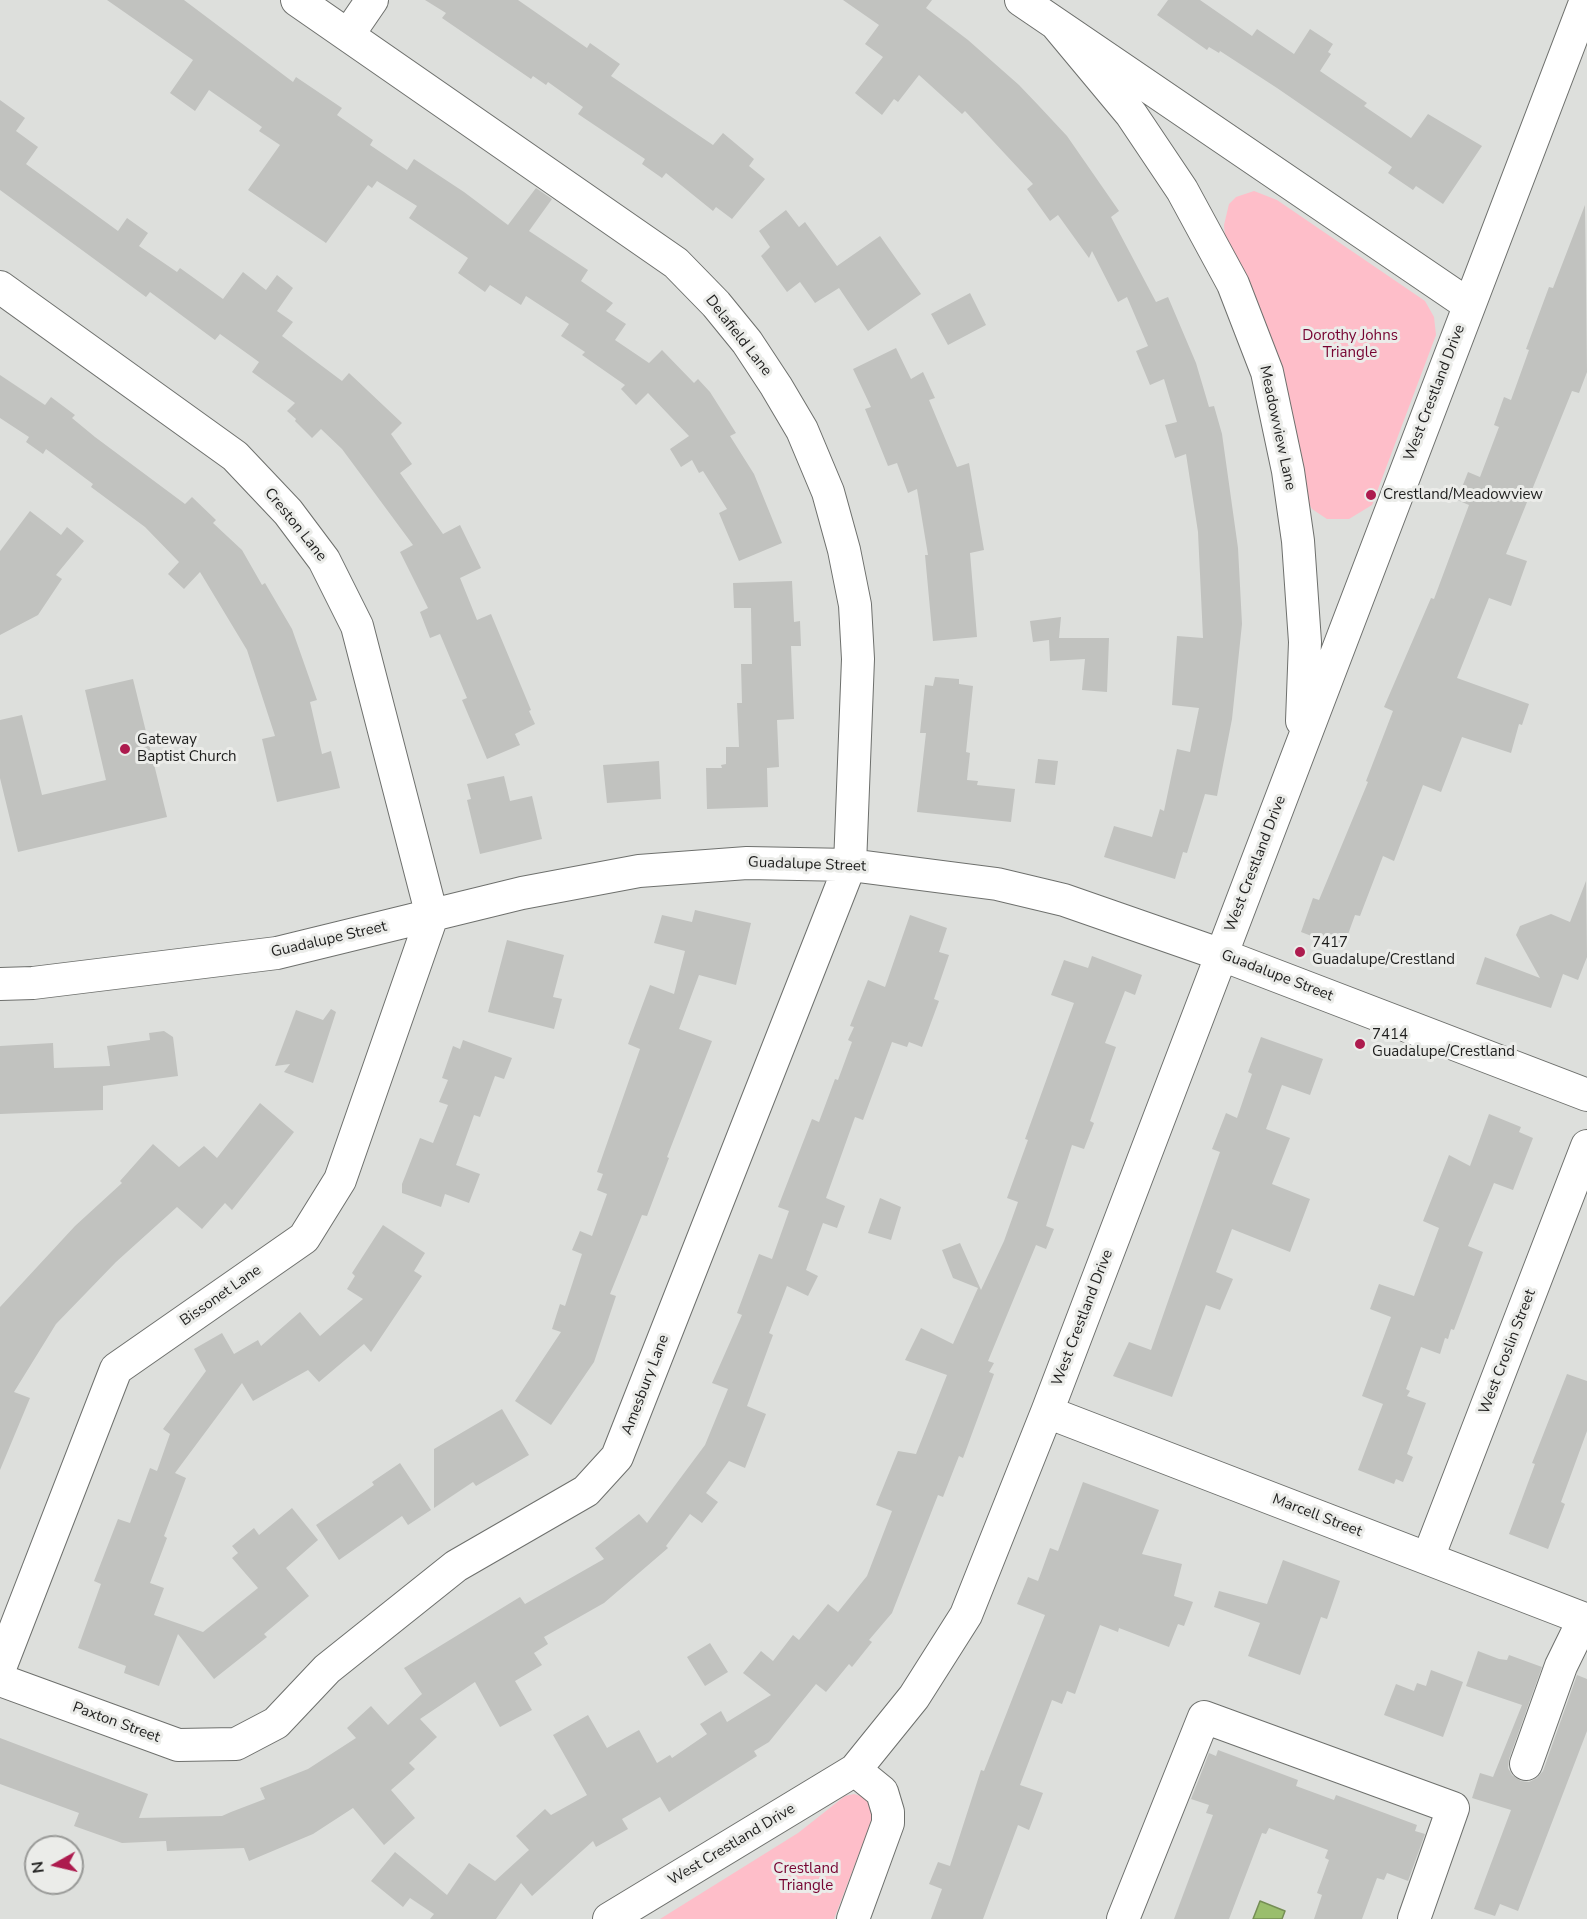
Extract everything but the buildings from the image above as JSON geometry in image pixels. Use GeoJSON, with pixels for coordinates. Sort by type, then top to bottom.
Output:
{"type":"FeatureCollection","features":[{"type":"Feature","properties":{"kind":"street","name":"Delafield Lane"},"geometry":{"type":"LineString","coordinates":[[297,0],[676,263],[716,304],[747,342],[776,386],[802,430],[828,492],[844,550],[855,605],[858,659],[850,865]]}},
{"type":"Feature","properties":{"kind":"street"},"geometry":{"type":"LineString","coordinates":[[348,35],[372,0]]}},
{"type":"Feature","properties":{"kind":"street","name":"Meadowview Lane"},"geometry":{"type":"LineString","coordinates":[[1021,0],[1469,305]]}},
{"type":"Feature","properties":{"kind":"street","name":"West Crestland Drive"},"geometry":{"type":"LineString","coordinates":[[609,1919],[855,1770],[914,1697],[966,1615],[1047,1413],[1586,0]]}},
{"type":"Feature","properties":{"kind":"street","name":"Meadowview Lane"},"geometry":{"type":"LineString","coordinates":[[1056,24],[1131,114],[1182,190],[1233,284],[1267,372],[1288,471],[1298,541],[1305,642],[1301,748]]}},
{"type":"Feature","properties":{"kind":"street","name":"Creston Lane"},"geometry":{"type":"LineString","coordinates":[[0,286],[235,456],[288,512],[324,560],[357,626],[432,915]]}},
{"type":"Feature","properties":{"kind":"street","name":"Guadalupe Street"},"geometry":{"type":"LineString","coordinates":[[0,984],[33,983],[278,953],[522,893],[639,871],[747,863],[850,865],[998,884],[1064,900],[1222,955],[1587,1095]]}},
{"type":"Feature","properties":{"kind":"street","name":"Amesbury Lane"},"geometry":{"type":"LineString","coordinates":[[236,1744],[276,1723],[327,1669],[456,1566],[586,1491],[617,1457],[850,865]]}},
{"type":"Feature","properties":{"kind":"street","name":"Bissonet Lane"},"geometry":{"type":"LineString","coordinates":[[0,1668],[116,1369],[304,1238],[340,1180],[432,915]]}},
{"type":"Feature","properties":{"kind":"street","name":"West Croslin Street"},"geometry":{"type":"LineString","coordinates":[[1428,1558],[1587,1146]]}},
{"type":"Feature","properties":{"kind":"street","name":"Marcell Street"},"geometry":{"type":"LineString","coordinates":[[1047,1413],[1585,1619]]}},
{"type":"Feature","properties":{"kind":"street"},"geometry":{"type":"LineString","coordinates":[[1526,1764],[1562,1666],[1585,1619]]}},
{"type":"Feature","properties":{"kind":"street","name":"Paxton Street"},"geometry":{"type":"LineString","coordinates":[[0,1680],[178,1745],[236,1744]]}},
{"type":"Feature","properties":{"kind":"street"},"geometry":{"type":"LineString","coordinates":[[1123,1919],[1204,1717],[1453,1808],[1414,1919]]}},
{"type":"Feature","properties":{"kind":"street"},"geometry":{"type":"LineString","coordinates":[[853,1919],[888,1824],[888,1812],[882,1792],[855,1770]]}},
{"type":"Feature","properties":{"kind":"green space","name":"Dorothy Johns Triangle"},"geometry":{"type":"Polygon","coordinates":[[[1254,191],[1277,200],[1425,301],[1434,317],[1436,335],[1372,505],[1349,519],[1327,519],[1312,509],[1303,493],[1262,326],[1225,236],[1224,225],[1229,204],[1236,197],[1254,191]]]}},
{"type":"Feature","properties":{"kind":"green space","name":"Crestland Triangle"},"geometry":{"type":"Polygon","coordinates":[[[854,1794],[864,1797],[871,1804],[873,1817],[834,1919],[660,1919],[798,1833],[845,1796],[854,1794]]]}},
{"type":"Feature","properties":{"kind":"shaded area"},"geometry":{"type":"Polygon","coordinates":[[[1260,1901],[1285,1911],[1282,1919],[1253,1919],[1260,1901]]]}},
{"type":"Feature","properties":{"kind":"place","name":"Crestland/Meadowview"},"geometry":{"type":"Point","coordinates":[1371,495]}},
{"type":"Feature","properties":{"kind":"place","name":"Gateway Baptist Church"},"geometry":{"type":"Point","coordinates":[125,749]}},
{"type":"Feature","properties":{"kind":"place","name":"7417 Guadalupe/Crestland"},"geometry":{"type":"Point","coordinates":[1300,952]}},
{"type":"Feature","properties":{"kind":"place","name":"7414 Guadalupe/Crestland"},"geometry":{"type":"Point","coordinates":[1360,1044]}}]}
